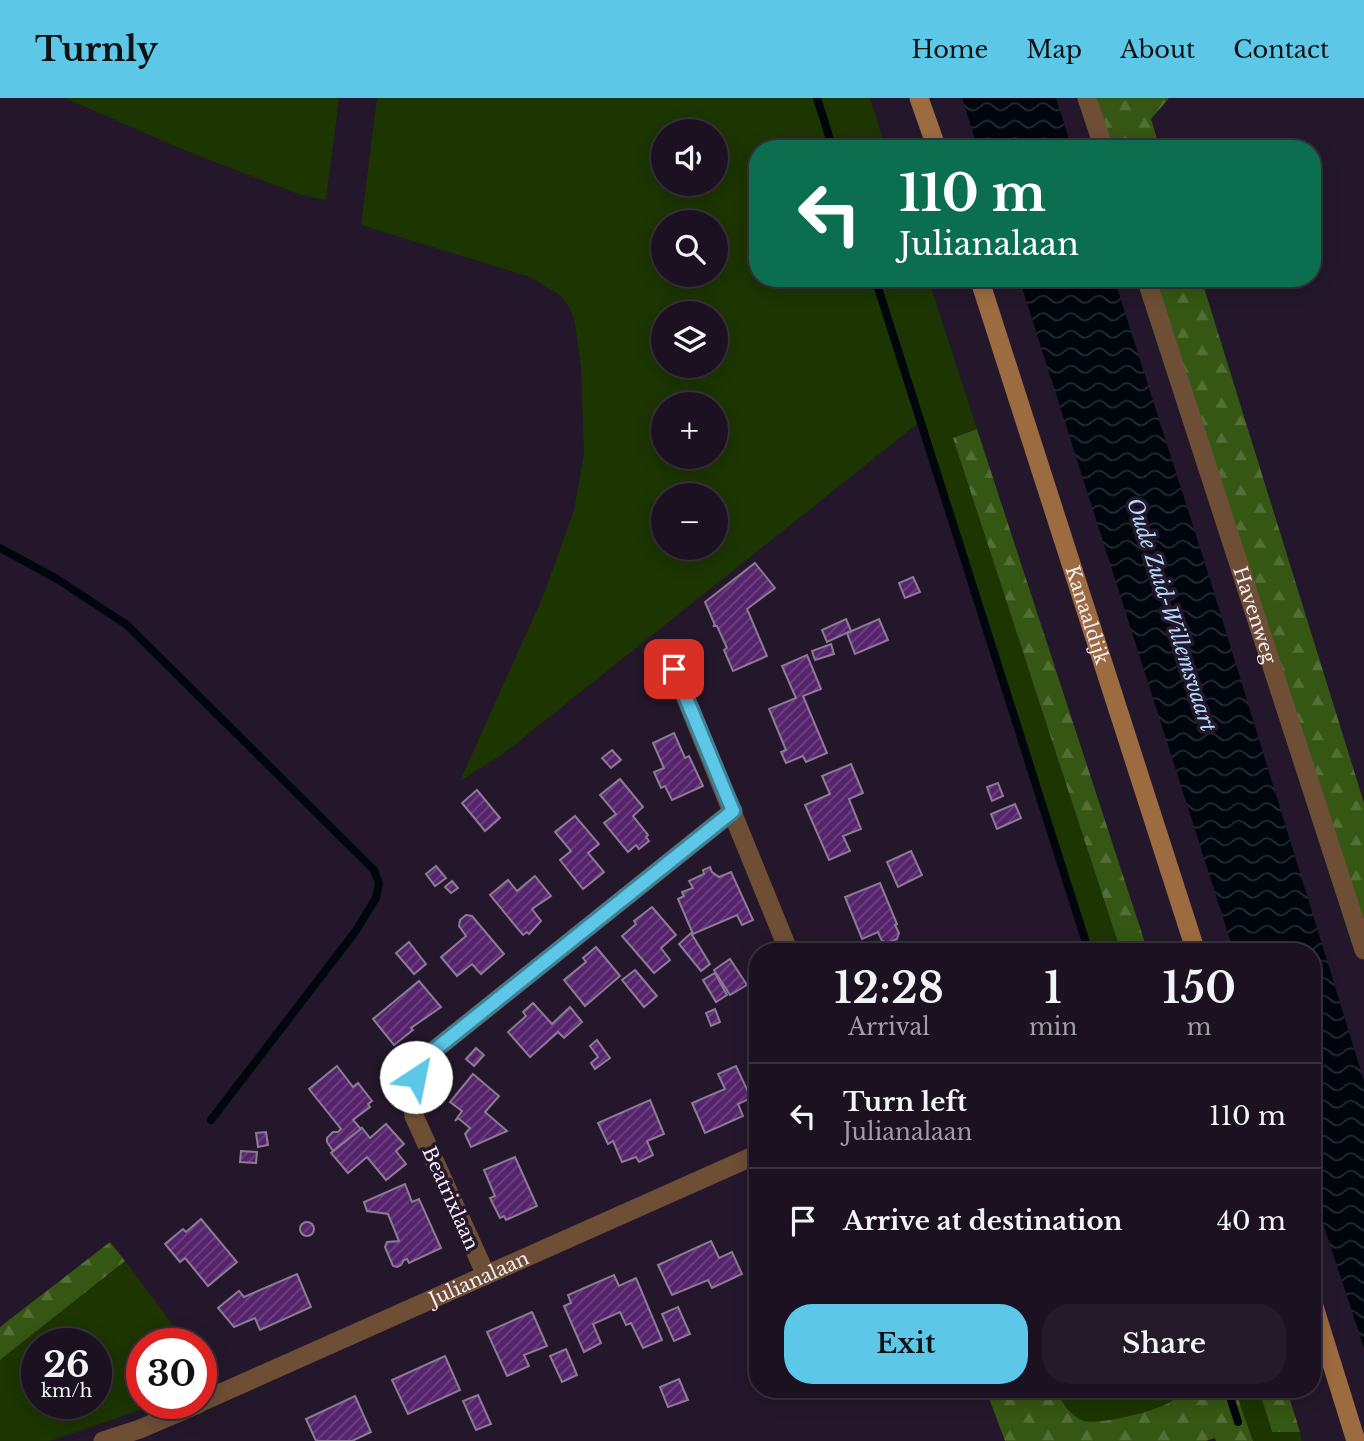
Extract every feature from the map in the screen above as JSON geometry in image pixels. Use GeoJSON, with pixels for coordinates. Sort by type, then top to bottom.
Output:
{"type":"FeatureCollection","features":[{"type":"Feature","properties":{"kind":"main road"},"geometry":{"type":"LineString","coordinates":[[919,98],[934,140]]}},
{"type":"Feature","properties":{"kind":"main road","name":"Kanaaldijk"},"geometry":{"type":"LineString","coordinates":[[982,287],[1193,943]]}},
{"type":"Feature","properties":{"kind":"main road"},"geometry":{"type":"LineString","coordinates":[[1321,1329],[1356,1441]]}},
{"type":"Feature","properties":{"kind":"street"},"geometry":{"type":"LineString","coordinates":[[1087,98],[1101,140]]}},
{"type":"Feature","properties":{"kind":"street","name":"Havenweg"},"geometry":{"type":"LineString","coordinates":[[1149,287],[1364,950]]}},
{"type":"Feature","properties":{"kind":"street"},"geometry":{"type":"LineString","coordinates":[[674,669],[785,943]]}},
{"type":"Feature","properties":{"kind":"street","name":"Beatrixlaan"},"geometry":{"type":"LineString","coordinates":[[486,1275],[414,1116],[411,1094],[422,1060],[733,811]]}},
{"type":"Feature","properties":{"kind":"street","name":"Julianalaan"},"geometry":{"type":"LineString","coordinates":[[217,1395],[749,1158]]}},
{"type":"Feature","properties":{"kind":"street","name":"Julianalaan"},"geometry":{"type":"LineString","coordinates":[[103,1441],[142,1435],[171,1419]]}},
{"type":"Feature","properties":{"kind":"green space"},"geometry":{"type":"Polygon","coordinates":[[[65,98],[339,98],[326,200],[301,195],[184,150],[65,98]]]}},
{"type":"Feature","properties":{"kind":"green space"},"geometry":{"type":"Polygon","coordinates":[[[377,98],[870,98],[883,140],[749,140],[749,287],[931,287],[977,429],[953,438],[1118,943],[1089,943],[917,424],[503,754],[460,781],[544,594],[574,510],[584,454],[581,368],[575,323],[570,308],[560,295],[530,277],[361,225],[377,98]]]}},
{"type":"Feature","properties":{"kind":"green space"},"geometry":{"type":"Polygon","coordinates":[[[1097,98],[1169,98],[1151,119],[1157,140],[1110,140],[1097,98]]]}},
{"type":"Feature","properties":{"kind":"green space"},"geometry":{"type":"Polygon","coordinates":[[[1158,287],[1204,287],[1364,803],[1364,947],[1158,287]]]}},
{"type":"Feature","properties":{"kind":"green space"},"geometry":{"type":"Polygon","coordinates":[[[977,429],[1145,943],[1118,943],[953,438],[977,429]]]}},
{"type":"Feature","properties":{"kind":"green space"},"geometry":{"type":"Polygon","coordinates":[[[110,1242],[125,1261],[40,1328],[21,1328],[21,1343],[0,1360],[0,1327],[110,1242]]]}},
{"type":"Feature","properties":{"kind":"green space"},"geometry":{"type":"Polygon","coordinates":[[[125,1261],[175,1328],[126,1328],[126,1415],[50,1441],[0,1441],[0,1360],[21,1343],[21,1419],[112,1419],[112,1328],[40,1328],[125,1261]]]}},
{"type":"Feature","properties":{"kind":"green space"},"geometry":{"type":"Polygon","coordinates":[[[989,1398],[1060,1398],[1075,1416],[1093,1422],[1145,1412],[1176,1398],[1238,1398],[1253,1441],[1216,1441],[1215,1438],[1206,1441],[1005,1441],[989,1398]]]}},
{"type":"Feature","properties":{"kind":"green space"},"geometry":{"type":"Polygon","coordinates":[[[1060,1398],[1176,1398],[1145,1412],[1093,1422],[1080,1419],[1060,1398]]]}},
{"type":"Feature","properties":{"kind":"green space"},"geometry":{"type":"Polygon","coordinates":[[[1238,1398],[1261,1398],[1272,1432],[1300,1432],[1302,1441],[1253,1441],[1238,1398]]]}},
{"type":"Feature","properties":{"kind":"green space"},"geometry":{"type":"Polygon","coordinates":[[[1261,1398],[1289,1398],[1300,1432],[1272,1432],[1261,1398]]]}},
{"type":"Feature","properties":{"kind":"water"},"geometry":{"type":"Polygon","coordinates":[[[962,98],[1056,98],[1069,140],[975,140],[962,98]]]}},
{"type":"Feature","properties":{"kind":"water","name":"Oude Zuid-Willemsvaart"},"geometry":{"type":"Polygon","coordinates":[[[1022,287],[1117,287],[1364,1081],[1364,1348],[1321,1217],[1321,943],[1231,943],[1022,287]]]}},
{"type":"Feature","properties":{"kind":"building"},"geometry":{"type":"Polygon","coordinates":[[[755,563],[775,588],[747,609],[767,656],[733,671],[724,650],[727,648],[717,626],[713,626],[715,625],[705,602],[755,563]]]}},
{"type":"Feature","properties":{"kind":"building"},"geometry":{"type":"Polygon","coordinates":[[[913,577],[920,592],[905,598],[899,583],[913,577]]]}},
{"type":"Feature","properties":{"kind":"building"},"geometry":{"type":"Polygon","coordinates":[[[846,619],[851,631],[827,642],[822,630],[846,619]]]}},
{"type":"Feature","properties":{"kind":"building"},"geometry":{"type":"Polygon","coordinates":[[[879,619],[888,640],[855,654],[847,633],[879,619]]]}},
{"type":"Feature","properties":{"kind":"building"},"geometry":{"type":"Polygon","coordinates":[[[831,644],[834,654],[815,660],[812,651],[831,644]]]}},
{"type":"Feature","properties":{"kind":"building"},"geometry":{"type":"Polygon","coordinates":[[[807,655],[821,689],[803,696],[827,753],[806,762],[803,756],[786,763],[781,752],[786,750],[769,709],[796,698],[782,666],[807,655]]]}},
{"type":"Feature","properties":{"kind":"building"},"geometry":{"type":"Polygon","coordinates":[[[659,664],[664,676],[650,683],[645,671],[659,664]]]}},
{"type":"Feature","properties":{"kind":"building"},"geometry":{"type":"Polygon","coordinates":[[[674,733],[685,758],[689,756],[703,786],[672,800],[665,786],[661,788],[654,772],[664,768],[653,743],[674,733]]]}},
{"type":"Feature","properties":{"kind":"building"},"geometry":{"type":"Polygon","coordinates":[[[612,750],[621,760],[611,768],[602,758],[612,750]]]}},
{"type":"Feature","properties":{"kind":"building"},"geometry":{"type":"Polygon","coordinates":[[[851,764],[863,793],[849,799],[861,829],[843,836],[850,851],[829,860],[805,805],[830,794],[822,776],[851,764]]]}},
{"type":"Feature","properties":{"kind":"building"},"geometry":{"type":"Polygon","coordinates":[[[620,779],[643,807],[633,816],[648,835],[646,837],[649,841],[639,849],[636,845],[628,852],[604,823],[616,814],[600,795],[620,779]]]}},
{"type":"Feature","properties":{"kind":"building"},"geometry":{"type":"Polygon","coordinates":[[[998,783],[1003,796],[992,801],[987,787],[998,783]]]}},
{"type":"Feature","properties":{"kind":"building"},"geometry":{"type":"Polygon","coordinates":[[[477,790],[500,818],[485,831],[462,803],[477,790]]]}},
{"type":"Feature","properties":{"kind":"building"},"geometry":{"type":"Polygon","coordinates":[[[1015,804],[1021,818],[997,829],[991,814],[1015,804]]]}},
{"type":"Feature","properties":{"kind":"building"},"geometry":{"type":"Polygon","coordinates":[[[575,816],[599,844],[588,853],[604,872],[583,889],[560,860],[571,851],[555,832],[575,816]]]}},
{"type":"Feature","properties":{"kind":"building"},"geometry":{"type":"Polygon","coordinates":[[[911,851],[922,875],[898,887],[887,862],[911,851]]]}},
{"type":"Feature","properties":{"kind":"building"},"geometry":{"type":"Polygon","coordinates":[[[436,866],[446,878],[435,886],[426,874],[436,866]]]}},
{"type":"Feature","properties":{"kind":"building"},"geometry":{"type":"Polygon","coordinates":[[[710,867],[719,877],[731,872],[753,920],[742,925],[737,915],[693,934],[678,899],[684,896],[682,892],[693,888],[689,881],[704,874],[703,870],[710,867]]]}},
{"type":"Feature","properties":{"kind":"building"},"geometry":{"type":"Polygon","coordinates":[[[535,876],[551,896],[532,909],[541,921],[529,934],[527,932],[523,935],[490,895],[508,880],[517,891],[535,876]]]}},
{"type":"Feature","properties":{"kind":"building"},"geometry":{"type":"Polygon","coordinates":[[[452,881],[458,888],[451,893],[445,887],[452,881]]]}},
{"type":"Feature","properties":{"kind":"building"},"geometry":{"type":"Polygon","coordinates":[[[880,883],[899,933],[897,939],[888,943],[882,941],[878,932],[862,939],[845,897],[880,883]]]}},
{"type":"Feature","properties":{"kind":"building"},"geometry":{"type":"Polygon","coordinates":[[[652,907],[676,935],[661,948],[670,960],[654,973],[622,936],[636,924],[634,921],[652,907]]]}},
{"type":"Feature","properties":{"kind":"building"},"geometry":{"type":"Polygon","coordinates":[[[466,915],[472,916],[504,954],[481,974],[472,964],[457,976],[441,957],[466,936],[459,926],[460,920],[466,915]]]}},
{"type":"Feature","properties":{"kind":"building"},"geometry":{"type":"Polygon","coordinates":[[[691,933],[710,964],[701,971],[679,944],[691,933]]]}},
{"type":"Feature","properties":{"kind":"building"},"geometry":{"type":"Polygon","coordinates":[[[409,942],[426,964],[414,974],[396,953],[409,942]]]}},
{"type":"Feature","properties":{"kind":"building"},"geometry":{"type":"Polygon","coordinates":[[[596,947],[620,976],[585,1006],[564,980],[586,962],[583,958],[596,947]]]}},
{"type":"Feature","properties":{"kind":"building"},"geometry":{"type":"Polygon","coordinates":[[[730,959],[747,985],[730,995],[714,970],[730,959]]]}},
{"type":"Feature","properties":{"kind":"building"},"geometry":{"type":"Polygon","coordinates":[[[635,970],[657,996],[644,1007],[622,980],[635,970]]]}},
{"type":"Feature","properties":{"kind":"building"},"geometry":{"type":"Polygon","coordinates":[[[715,973],[727,995],[716,1002],[703,980],[715,973]]]}},
{"type":"Feature","properties":{"kind":"building"},"geometry":{"type":"Polygon","coordinates":[[[419,981],[441,1007],[411,1028],[413,1030],[394,1045],[373,1019],[419,981]]]}},
{"type":"Feature","properties":{"kind":"building"},"geometry":{"type":"Polygon","coordinates":[[[533,1003],[552,1024],[570,1007],[582,1022],[564,1038],[558,1032],[530,1057],[508,1032],[526,1016],[523,1012],[533,1003]]]}},
{"type":"Feature","properties":{"kind":"building"},"geometry":{"type":"Polygon","coordinates":[[[715,1009],[720,1022],[711,1026],[706,1013],[715,1009]]]}},
{"type":"Feature","properties":{"kind":"building"},"geometry":{"type":"Polygon","coordinates":[[[597,1040],[610,1058],[595,1069],[591,1063],[598,1057],[590,1046],[597,1040]]]}},
{"type":"Feature","properties":{"kind":"building"},"geometry":{"type":"Polygon","coordinates":[[[476,1048],[484,1055],[474,1066],[466,1059],[476,1048]]]}},
{"type":"Feature","properties":{"kind":"building"},"geometry":{"type":"Polygon","coordinates":[[[337,1066],[353,1087],[358,1083],[372,1101],[368,1104],[370,1107],[353,1120],[361,1129],[331,1153],[333,1151],[327,1138],[341,1129],[309,1089],[337,1066]]]}},
{"type":"Feature","properties":{"kind":"building"},"geometry":{"type":"Polygon","coordinates":[[[736,1066],[749,1099],[738,1104],[743,1116],[705,1133],[692,1103],[725,1089],[718,1074],[736,1066]]]}},
{"type":"Feature","properties":{"kind":"building"},"geometry":{"type":"Polygon","coordinates":[[[473,1074],[499,1096],[485,1112],[507,1131],[471,1147],[465,1134],[470,1128],[458,1118],[455,1121],[462,1111],[450,1102],[473,1074]]]}},
{"type":"Feature","properties":{"kind":"building"},"geometry":{"type":"Polygon","coordinates":[[[650,1100],[664,1134],[647,1141],[653,1155],[639,1162],[636,1157],[622,1162],[613,1141],[608,1144],[598,1123],[650,1100]]]}},
{"type":"Feature","properties":{"kind":"building"},"geometry":{"type":"Polygon","coordinates":[[[386,1124],[404,1144],[396,1151],[406,1164],[386,1180],[367,1157],[348,1173],[331,1153],[362,1128],[370,1138],[386,1124]]]}},
{"type":"Feature","properties":{"kind":"building"},"geometry":{"type":"Polygon","coordinates":[[[266,1132],[268,1145],[258,1147],[256,1133],[266,1132]]]}},
{"type":"Feature","properties":{"kind":"building"},"geometry":{"type":"Polygon","coordinates":[[[241,1151],[257,1152],[256,1163],[240,1162],[241,1151]]]}},
{"type":"Feature","properties":{"kind":"building"},"geometry":{"type":"Polygon","coordinates":[[[515,1157],[537,1206],[506,1220],[504,1216],[500,1218],[490,1198],[495,1196],[484,1170],[515,1157]]]}},
{"type":"Feature","properties":{"kind":"building"},"geometry":{"type":"Polygon","coordinates":[[[405,1184],[412,1202],[419,1199],[441,1248],[409,1263],[407,1259],[404,1260],[397,1267],[393,1266],[385,1247],[387,1242],[399,1241],[388,1214],[367,1211],[364,1202],[405,1184]]]}},
{"type":"Feature","properties":{"kind":"building"},"geometry":{"type":"Polygon","coordinates":[[[201,1219],[237,1262],[208,1286],[185,1258],[180,1262],[165,1244],[183,1229],[186,1232],[201,1219]]]}},
{"type":"Feature","properties":{"kind":"building"},"geometry":{"type":"Polygon","coordinates":[[[307,1222],[312,1224],[312,1234],[307,1236],[302,1234],[300,1229],[302,1224],[307,1222]]]}},
{"type":"Feature","properties":{"kind":"building"},"geometry":{"type":"Polygon","coordinates":[[[711,1241],[719,1258],[732,1252],[742,1274],[712,1288],[708,1280],[672,1295],[658,1265],[711,1241]]]}},
{"type":"Feature","properties":{"kind":"building"},"geometry":{"type":"Polygon","coordinates":[[[297,1274],[311,1307],[260,1330],[255,1318],[234,1327],[218,1308],[239,1291],[244,1297],[297,1274]]]}},
{"type":"Feature","properties":{"kind":"building"},"geometry":{"type":"Polygon","coordinates":[[[614,1275],[619,1286],[636,1278],[662,1340],[643,1348],[631,1323],[626,1325],[620,1312],[593,1324],[601,1343],[584,1352],[564,1306],[571,1303],[568,1295],[614,1275]]]}},
{"type":"Feature","properties":{"kind":"building"},"geometry":{"type":"Polygon","coordinates":[[[678,1307],[690,1334],[674,1341],[662,1314],[678,1307]]]}},
{"type":"Feature","properties":{"kind":"building"},"geometry":{"type":"Polygon","coordinates":[[[532,1312],[547,1346],[524,1355],[529,1366],[507,1376],[487,1332],[532,1312]]]}},
{"type":"Feature","properties":{"kind":"building"},"geometry":{"type":"Polygon","coordinates":[[[566,1349],[577,1375],[562,1382],[550,1356],[566,1349]]]}},
{"type":"Feature","properties":{"kind":"building"},"geometry":{"type":"Polygon","coordinates":[[[445,1356],[460,1390],[408,1414],[392,1380],[445,1356]]]}},
{"type":"Feature","properties":{"kind":"building"},"geometry":{"type":"Polygon","coordinates":[[[679,1379],[688,1400],[668,1407],[660,1387],[679,1379]]]}},
{"type":"Feature","properties":{"kind":"building"},"geometry":{"type":"Polygon","coordinates":[[[478,1395],[491,1424],[476,1430],[463,1401],[478,1395]]]}},
{"type":"Feature","properties":{"kind":"building"},"geometry":{"type":"Polygon","coordinates":[[[355,1396],[371,1432],[352,1441],[316,1441],[306,1419],[355,1396]]]}},
{"type":"Feature","properties":{"kind":"waterway"},"geometry":{"type":"LineString","coordinates":[[817,98],[830,140]]}},
{"type":"Feature","properties":{"kind":"waterway"},"geometry":{"type":"LineString","coordinates":[[878,287],[1086,943]]}},
{"type":"Feature","properties":{"kind":"waterway"},"geometry":{"type":"LineString","coordinates":[[0,548],[57,579],[127,625],[374,870],[379,884],[376,898],[355,932],[211,1120]]}},
{"type":"Feature","properties":{"kind":"waterway"},"geometry":{"type":"LineString","coordinates":[[1230,1398],[1238,1422]]}},
{"type":"Feature","properties":{"kind":"route"},"geometry":{"type":"LineString","coordinates":[[416,1077],[422,1060],[733,811],[674,669]]}}]}
